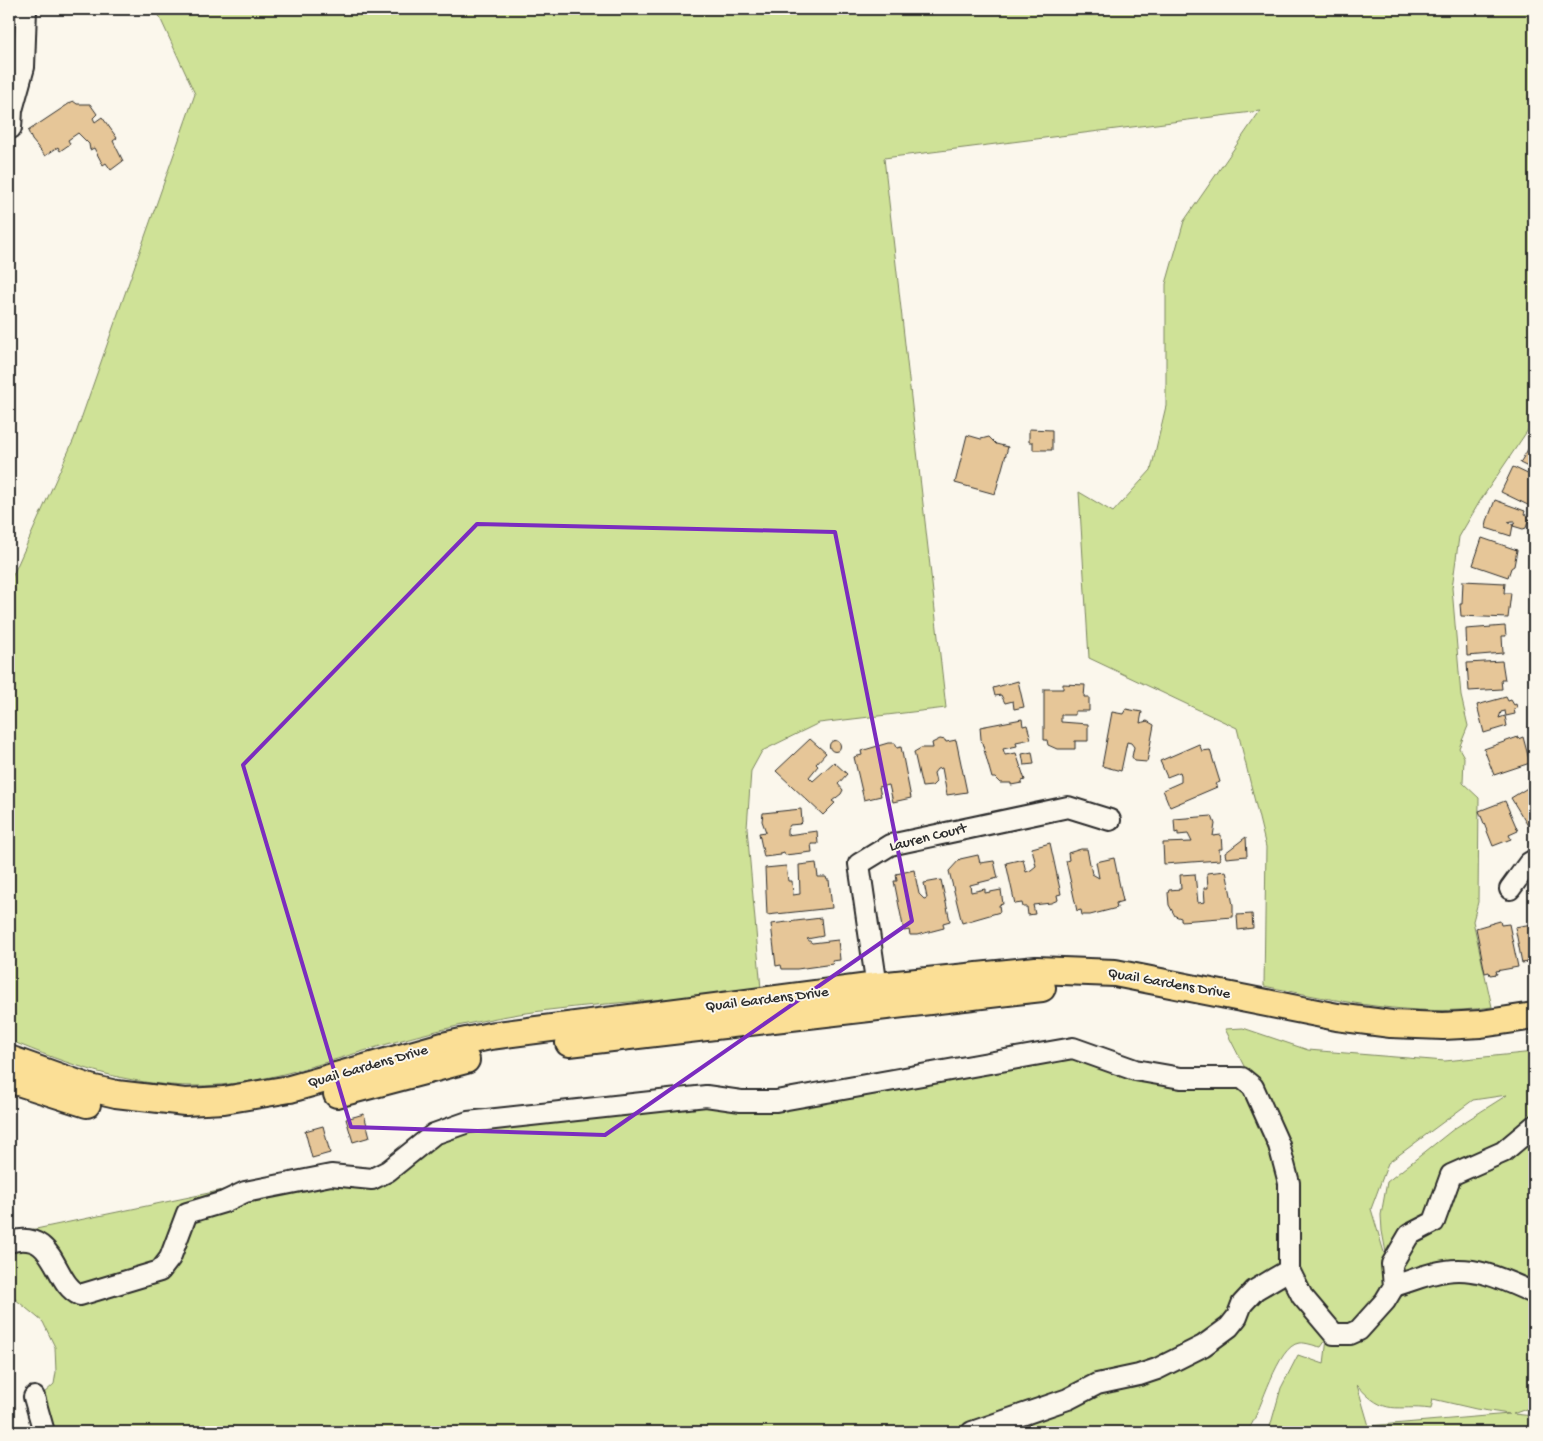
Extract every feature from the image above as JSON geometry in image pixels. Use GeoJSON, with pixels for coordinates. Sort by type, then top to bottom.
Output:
{"type":"FeatureCollection","features":[{"type":"Feature","properties":{"kind":"main road","name":"Quail Gardens Drive"},"geometry":{"type":"LineString","coordinates":[[9,1079],[81,1102],[127,1114],[175,1118],[227,1118],[290,1108],[449,1064],[507,1051],[878,996],[995,973],[1072,970],[1131,975],[1337,1017],[1391,1024],[1444,1026],[1481,1024],[1534,1016]]}},
{"type":"Feature","properties":{"kind":"main road","name":"Quail Gardens Drive"},"geometry":{"type":"LineString","coordinates":[[9,1059],[90,1088],[116,1094],[185,1102],[224,1100],[290,1090],[443,1046],[490,1036],[878,996],[1060,986],[1131,993],[1357,1038],[1390,1042],[1482,1042],[1534,1034]]}},
{"type":"Feature","properties":{"kind":"street"},"geometry":{"type":"LineString","coordinates":[[11,128],[12,110],[24,66],[26,9]]}},
{"type":"Feature","properties":{"kind":"street","name":"Lauren Court"},"geometry":{"type":"LineString","coordinates":[[878,996],[859,864],[890,845],[1068,807],[1110,820]]}},
{"type":"Feature","properties":{"kind":"street"},"geometry":{"type":"LineString","coordinates":[[1510,889],[1529,863],[1534,860]]}},
{"type":"Feature","properties":{"kind":"street"},"geometry":{"type":"LineString","coordinates":[[9,1242],[21,1238],[35,1242],[48,1253],[72,1292],[80,1295],[160,1271],[170,1258],[186,1213],[224,1202],[245,1192],[331,1175],[372,1179],[388,1171],[434,1134],[468,1122],[706,1096],[741,1101],[776,1101],[1073,1048],[1135,1070],[1180,1078],[1242,1078],[1253,1087],[1278,1145],[1289,1183],[1289,1270],[1302,1296],[1334,1334],[1350,1334],[1359,1330],[1394,1286],[1446,1271],[1462,1270],[1493,1276],[1534,1294]]}},
{"type":"Feature","properties":{"kind":"street"},"geometry":{"type":"LineString","coordinates":[[1394,1286],[1392,1264],[1409,1235],[1434,1222],[1450,1175],[1503,1152],[1534,1126]]}},
{"type":"Feature","properties":{"kind":"street"},"geometry":{"type":"LineString","coordinates":[[972,1432],[1068,1399],[1097,1384],[1157,1369],[1202,1346],[1229,1327],[1237,1317],[1242,1304],[1254,1290],[1289,1270]]}},
{"type":"Feature","properties":{"kind":"street"},"geometry":{"type":"LineString","coordinates":[[34,1397],[44,1432]]}},
{"type":"Feature","properties":{"kind":"highlighted area"},"geometry":{"type":"Polygon","coordinates":[[[477,524],[835,532],[912,921],[605,1135],[351,1127],[243,765],[477,524]]]}},
{"type":"Feature","properties":{"kind":"green space"},"geometry":{"type":"Polygon","coordinates":[[[156,9],[1534,9],[1534,421],[1480,501],[1459,537],[1452,588],[1461,696],[1468,726],[1459,748],[1464,757],[1463,783],[1479,798],[1478,902],[1473,921],[1492,1007],[1463,1010],[1406,1009],[1348,1002],[1264,986],[1266,847],[1237,728],[1089,658],[1079,492],[1113,512],[1151,470],[1166,406],[1166,284],[1184,221],[1260,111],[884,158],[946,708],[819,723],[762,751],[751,771],[747,828],[761,989],[519,1014],[417,1036],[277,1076],[216,1085],[171,1085],[123,1078],[77,1066],[9,1040],[9,584],[74,439],[195,94],[156,9]]]}},
{"type":"Feature","properties":{"kind":"green space"},"geometry":{"type":"Polygon","coordinates":[[[1243,1028],[1308,1050],[1445,1061],[1534,1052],[1534,1406],[1513,1414],[1534,1416],[1534,1432],[1272,1432],[1270,1427],[1281,1388],[1298,1355],[1324,1364],[1328,1330],[1290,1254],[1298,1202],[1246,1070],[1225,1029],[1243,1028]],[[1507,1095],[1473,1100],[1388,1163],[1371,1209],[1389,1269],[1381,1215],[1387,1182],[1455,1128],[1507,1095]],[[1392,1279],[1350,1325],[1353,1342],[1392,1279]],[[1357,1385],[1369,1426],[1509,1414],[1433,1399],[1431,1409],[1391,1408],[1376,1402],[1357,1385]]]}},
{"type":"Feature","properties":{"kind":"green space"},"geometry":{"type":"Polygon","coordinates":[[[1068,1054],[1229,1083],[1247,1090],[1283,1196],[1281,1262],[1283,1286],[1303,1315],[1326,1340],[1321,1347],[1299,1343],[1291,1347],[1284,1355],[1277,1366],[1250,1427],[1224,1427],[1218,1432],[974,1432],[970,1429],[920,1432],[796,1430],[771,1432],[51,1432],[42,1395],[54,1384],[56,1372],[55,1347],[43,1322],[9,1294],[9,1237],[17,1230],[36,1229],[305,1173],[371,1179],[430,1143],[465,1128],[709,1102],[1068,1054]]]}},
{"type":"Feature","properties":{"kind":"building"},"geometry":{"type":"Polygon","coordinates":[[[73,101],[77,104],[90,104],[97,114],[93,118],[95,122],[102,117],[117,138],[113,141],[123,161],[111,170],[106,163],[103,165],[94,148],[90,150],[89,144],[78,133],[68,140],[70,144],[60,151],[58,147],[45,156],[32,140],[28,131],[73,101]]]}},
{"type":"Feature","properties":{"kind":"building"},"geometry":{"type":"Polygon","coordinates":[[[1029,429],[1052,430],[1052,450],[1033,450],[1033,442],[1029,442],[1029,429]]]}},
{"type":"Feature","properties":{"kind":"building"},"geometry":{"type":"Polygon","coordinates":[[[967,435],[981,439],[989,437],[996,444],[1008,447],[995,494],[955,483],[967,435]]]}},
{"type":"Feature","properties":{"kind":"building"},"geometry":{"type":"Polygon","coordinates":[[[1534,439],[1534,470],[1520,463],[1534,439]]]}},
{"type":"Feature","properties":{"kind":"building"},"geometry":{"type":"Polygon","coordinates":[[[1513,467],[1534,477],[1534,508],[1501,492],[1513,467]]]}},
{"type":"Feature","properties":{"kind":"building"},"geometry":{"type":"Polygon","coordinates":[[[1495,500],[1525,511],[1524,514],[1529,519],[1526,528],[1513,526],[1515,521],[1508,522],[1513,525],[1511,536],[1486,528],[1495,500]]]}},
{"type":"Feature","properties":{"kind":"building"},"geometry":{"type":"Polygon","coordinates":[[[1482,538],[1517,550],[1514,566],[1511,568],[1508,577],[1473,565],[1482,538]]]}},
{"type":"Feature","properties":{"kind":"building"},"geometry":{"type":"Polygon","coordinates":[[[1463,581],[1505,583],[1504,593],[1511,593],[1508,618],[1461,616],[1460,604],[1462,604],[1463,581]]]}},
{"type":"Feature","properties":{"kind":"building"},"geometry":{"type":"Polygon","coordinates":[[[1505,626],[1506,636],[1502,636],[1503,653],[1467,656],[1466,629],[1505,626]]]}},
{"type":"Feature","properties":{"kind":"building"},"geometry":{"type":"Polygon","coordinates":[[[1502,661],[1505,680],[1501,680],[1502,689],[1469,691],[1467,663],[1502,661]]]}},
{"type":"Feature","properties":{"kind":"building"},"geometry":{"type":"Polygon","coordinates":[[[1018,681],[1024,707],[1014,709],[1013,701],[1005,703],[1001,695],[995,696],[993,688],[1018,681]]]}},
{"type":"Feature","properties":{"kind":"building"},"geometry":{"type":"Polygon","coordinates":[[[1063,684],[1085,685],[1084,697],[1089,697],[1089,711],[1075,711],[1075,715],[1061,715],[1061,722],[1088,724],[1088,741],[1075,741],[1075,749],[1057,749],[1048,745],[1047,740],[1044,740],[1044,689],[1063,689],[1063,684]]]}},
{"type":"Feature","properties":{"kind":"building"},"geometry":{"type":"Polygon","coordinates":[[[1506,697],[1508,701],[1511,700],[1514,705],[1516,704],[1515,714],[1506,716],[1505,711],[1501,712],[1499,718],[1505,716],[1507,726],[1484,733],[1477,705],[1506,697]]]}},
{"type":"Feature","properties":{"kind":"building"},"geometry":{"type":"Polygon","coordinates":[[[1126,709],[1142,712],[1140,723],[1147,721],[1154,725],[1147,762],[1135,761],[1132,757],[1134,747],[1131,743],[1127,742],[1121,771],[1102,766],[1112,712],[1123,714],[1126,709]]]}},
{"type":"Feature","properties":{"kind":"building"},"geometry":{"type":"Polygon","coordinates":[[[1022,719],[1023,726],[1027,725],[1031,739],[1016,742],[1017,746],[1003,749],[1005,755],[1016,753],[1025,780],[1022,783],[1011,785],[1011,783],[1000,783],[995,778],[992,778],[981,739],[980,727],[1022,719]]]}},
{"type":"Feature","properties":{"kind":"building"},"geometry":{"type":"Polygon","coordinates":[[[1518,737],[1518,739],[1523,737],[1530,763],[1494,775],[1484,749],[1518,737]]]}},
{"type":"Feature","properties":{"kind":"building"},"geometry":{"type":"Polygon","coordinates":[[[810,739],[826,753],[816,764],[818,766],[809,777],[813,781],[834,762],[847,774],[838,784],[843,790],[841,794],[832,801],[835,803],[823,815],[776,771],[810,739]]]}},
{"type":"Feature","properties":{"kind":"building"},"geometry":{"type":"Polygon","coordinates":[[[940,739],[946,742],[956,740],[967,792],[947,795],[942,768],[937,769],[934,773],[936,782],[932,786],[922,787],[914,752],[921,748],[933,748],[932,743],[940,739]]]}},
{"type":"Feature","properties":{"kind":"building"},"geometry":{"type":"Polygon","coordinates":[[[835,740],[841,746],[835,752],[829,746],[835,740]]]}},
{"type":"Feature","properties":{"kind":"building"},"geometry":{"type":"Polygon","coordinates":[[[888,743],[895,743],[897,748],[901,747],[911,798],[893,802],[889,785],[879,787],[881,796],[864,800],[854,757],[862,755],[861,751],[888,743]]]}},
{"type":"Feature","properties":{"kind":"building"},"geometry":{"type":"Polygon","coordinates":[[[1199,744],[1202,751],[1210,750],[1220,782],[1215,784],[1217,787],[1170,807],[1163,790],[1181,782],[1181,775],[1180,772],[1167,777],[1160,761],[1199,744]]]}},
{"type":"Feature","properties":{"kind":"building"},"geometry":{"type":"Polygon","coordinates":[[[1032,752],[1034,764],[1024,765],[1022,754],[1032,752]]]}},
{"type":"Feature","properties":{"kind":"building"},"geometry":{"type":"Polygon","coordinates":[[[1534,784],[1534,826],[1530,829],[1511,798],[1534,784]]]}},
{"type":"Feature","properties":{"kind":"building"},"geometry":{"type":"Polygon","coordinates":[[[1505,801],[1518,831],[1509,835],[1511,839],[1493,846],[1479,811],[1505,801]]]}},
{"type":"Feature","properties":{"kind":"building"},"geometry":{"type":"Polygon","coordinates":[[[801,809],[802,822],[790,825],[787,835],[817,831],[818,844],[811,844],[812,852],[785,855],[784,852],[781,855],[764,857],[759,833],[766,832],[762,821],[763,813],[801,809]]]}},
{"type":"Feature","properties":{"kind":"building"},"geometry":{"type":"Polygon","coordinates":[[[1212,816],[1215,824],[1213,836],[1221,835],[1222,849],[1219,849],[1220,860],[1164,864],[1163,843],[1192,842],[1188,834],[1178,835],[1178,832],[1175,833],[1174,819],[1212,816]]]}},
{"type":"Feature","properties":{"kind":"building"},"geometry":{"type":"Polygon","coordinates":[[[1246,837],[1247,856],[1226,858],[1225,853],[1246,837]]]}},
{"type":"Feature","properties":{"kind":"building"},"geometry":{"type":"Polygon","coordinates":[[[1050,843],[1061,894],[1057,895],[1058,900],[1051,903],[1033,905],[1035,914],[1028,915],[1027,907],[1023,907],[1022,903],[1015,904],[1006,863],[1023,859],[1026,872],[1031,870],[1036,866],[1032,848],[1050,843]]]}},
{"type":"Feature","properties":{"kind":"building"},"geometry":{"type":"Polygon","coordinates":[[[1087,849],[1092,874],[1099,878],[1096,862],[1114,858],[1123,901],[1116,903],[1117,908],[1090,915],[1082,915],[1081,910],[1077,911],[1066,861],[1069,860],[1068,853],[1087,849]]]}},
{"type":"Feature","properties":{"kind":"building"},"geometry":{"type":"Polygon","coordinates":[[[978,855],[980,863],[994,861],[998,878],[970,885],[971,892],[985,889],[985,893],[1001,890],[1003,904],[999,905],[1000,912],[962,923],[949,871],[960,859],[978,855]]]}},
{"type":"Feature","properties":{"kind":"building"},"geometry":{"type":"Polygon","coordinates":[[[816,863],[818,877],[826,877],[829,880],[832,908],[767,915],[765,868],[786,866],[788,881],[792,881],[793,895],[800,894],[799,865],[816,863]]]}},
{"type":"Feature","properties":{"kind":"building"},"geometry":{"type":"Polygon","coordinates":[[[914,870],[919,894],[924,899],[927,898],[924,883],[941,880],[950,921],[943,923],[944,928],[917,935],[910,935],[909,930],[904,931],[894,881],[897,881],[896,874],[914,870]]]}},
{"type":"Feature","properties":{"kind":"building"},"geometry":{"type":"Polygon","coordinates":[[[1226,871],[1233,905],[1233,917],[1181,921],[1181,918],[1175,916],[1169,905],[1168,893],[1169,890],[1181,889],[1180,875],[1195,874],[1198,903],[1205,902],[1204,888],[1208,888],[1207,873],[1226,871]]]}},
{"type":"Feature","properties":{"kind":"building"},"geometry":{"type":"Polygon","coordinates":[[[1252,914],[1253,928],[1238,930],[1237,915],[1252,914]]]}},
{"type":"Feature","properties":{"kind":"building"},"geometry":{"type":"Polygon","coordinates":[[[821,918],[823,936],[807,939],[812,943],[838,940],[840,960],[832,961],[833,964],[797,969],[782,969],[781,965],[776,966],[771,924],[821,918]]]}},
{"type":"Feature","properties":{"kind":"building"},"geometry":{"type":"Polygon","coordinates":[[[1534,920],[1534,961],[1522,963],[1515,927],[1532,924],[1531,921],[1534,920]]]}},
{"type":"Feature","properties":{"kind":"building"},"geometry":{"type":"Polygon","coordinates":[[[1500,921],[1501,925],[1509,924],[1518,967],[1496,971],[1497,974],[1490,975],[1489,972],[1485,973],[1476,928],[1500,921]]]}},
{"type":"Feature","properties":{"kind":"building"},"geometry":{"type":"Polygon","coordinates":[[[364,1114],[370,1137],[353,1142],[346,1119],[364,1114]]]}},
{"type":"Feature","properties":{"kind":"building"},"geometry":{"type":"Polygon","coordinates":[[[323,1126],[330,1153],[312,1158],[305,1131],[323,1126]]]}}]}
